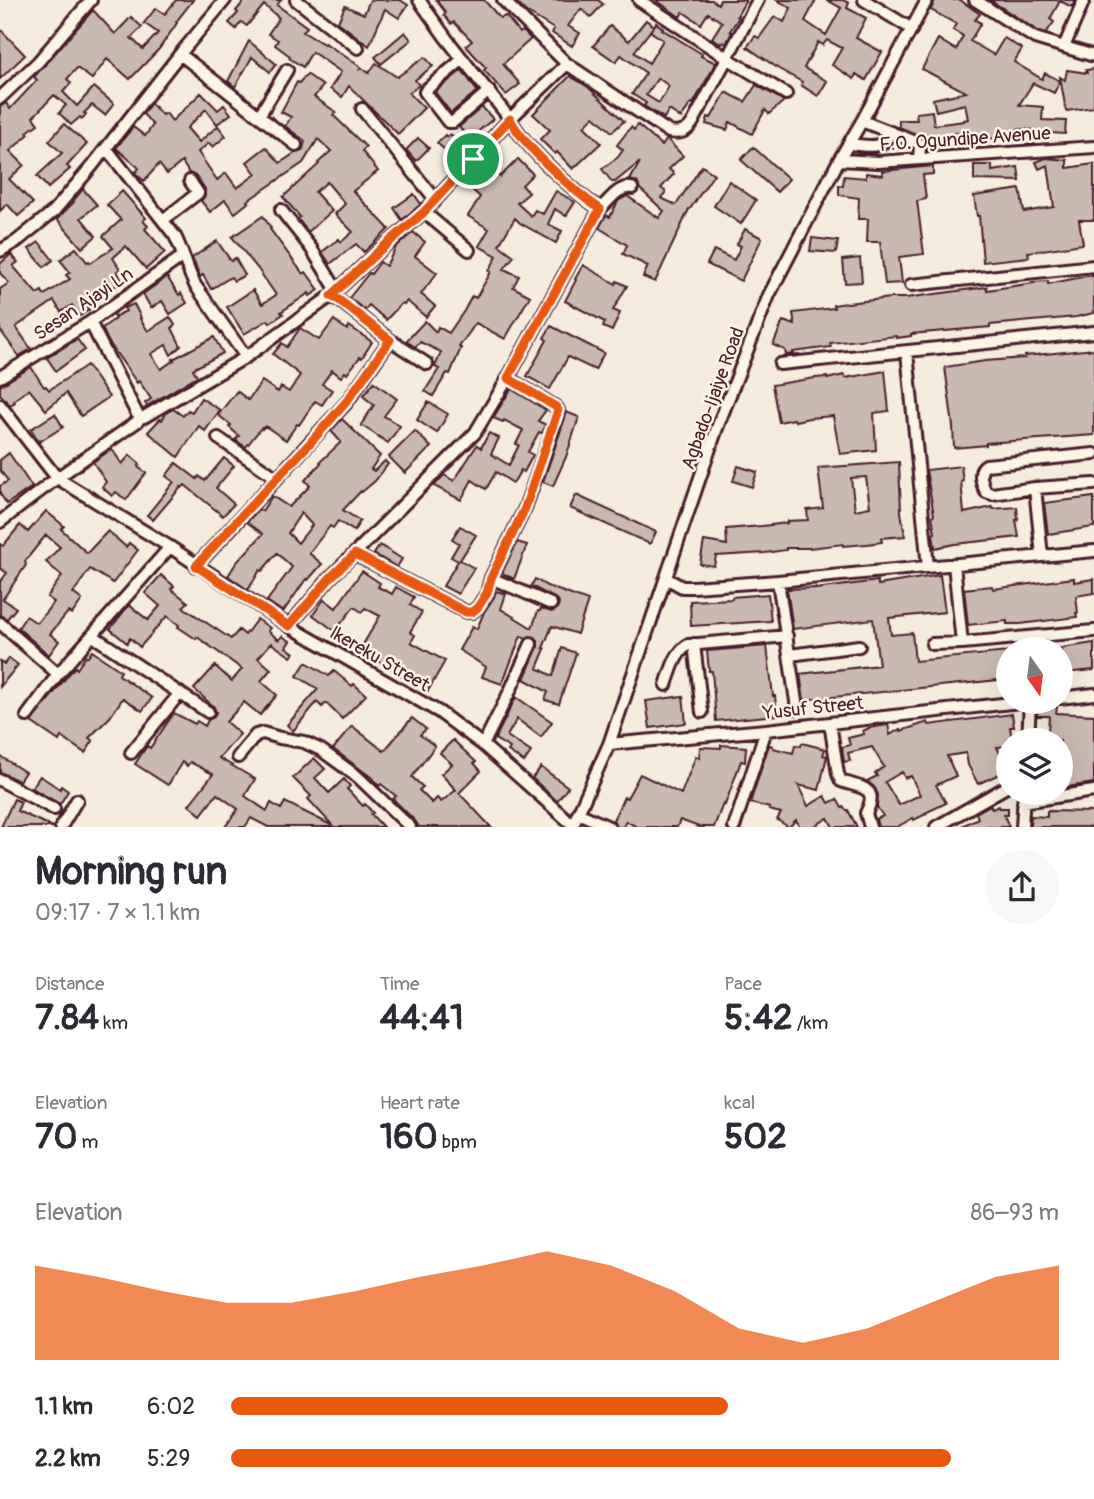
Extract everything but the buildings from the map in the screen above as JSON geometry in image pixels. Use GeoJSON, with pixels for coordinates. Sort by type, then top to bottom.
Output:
{"type":"FeatureCollection","features":[{"type":"Feature","properties":{"kind":"street"},"geometry":{"type":"LineString","coordinates":[[0,98],[38,62],[91,0]]}},
{"type":"Feature","properties":{"kind":"street"},"geometry":{"type":"LineString","coordinates":[[0,251],[54,211],[225,0]]}},
{"type":"Feature","properties":{"kind":"street"},"geometry":{"type":"LineString","coordinates":[[296,0],[358,48]]}},
{"type":"Feature","properties":{"kind":"street"},"geometry":{"type":"LineString","coordinates":[[419,0],[510,119],[517,132],[573,188],[600,209]]}},
{"type":"Feature","properties":{"kind":"street"},"geometry":{"type":"LineString","coordinates":[[503,0],[567,64],[669,132],[678,133],[688,130],[693,122],[758,0]]}},
{"type":"Feature","properties":{"kind":"street"},"geometry":{"type":"LineString","coordinates":[[639,0],[786,94]]}},
{"type":"Feature","properties":{"kind":"street"},"geometry":{"type":"LineString","coordinates":[[864,0],[912,29]]}},
{"type":"Feature","properties":{"kind":"street","name":"Agbado-Ijaiye Road"},"geometry":{"type":"LineString","coordinates":[[573,826],[609,744],[717,428],[769,295],[839,160],[928,0]]}},
{"type":"Feature","properties":{"kind":"street"},"geometry":{"type":"LineString","coordinates":[[975,0],[1035,38],[1094,57]]}},
{"type":"Feature","properties":{"kind":"street"},"geometry":{"type":"LineString","coordinates":[[1064,47],[1084,0]]}},
{"type":"Feature","properties":{"kind":"street"},"geometry":{"type":"LineString","coordinates":[[180,54],[296,145]]}},
{"type":"Feature","properties":{"kind":"street"},"geometry":{"type":"LineString","coordinates":[[463,59],[425,92],[448,122],[453,122],[489,91]]}},
{"type":"Feature","properties":{"kind":"street"},"geometry":{"type":"LineString","coordinates":[[0,522],[140,417],[246,357],[333,293],[424,212],[510,119],[567,64]]}},
{"type":"Feature","properties":{"kind":"street"},"geometry":{"type":"LineString","coordinates":[[259,116],[287,70]]}},
{"type":"Feature","properties":{"kind":"street"},"geometry":{"type":"LineString","coordinates":[[362,109],[435,199]]}},
{"type":"Feature","properties":{"kind":"street"},"geometry":{"type":"LineString","coordinates":[[862,121],[918,143],[919,159]]}},
{"type":"Feature","properties":{"kind":"street"},"geometry":{"type":"LineString","coordinates":[[849,144],[881,144],[888,140],[890,132]]}},
{"type":"Feature","properties":{"kind":"street","name":"F.O. Ogundipe Avenue"},"geometry":{"type":"LineString","coordinates":[[839,160],[878,162],[1094,147]]}},
{"type":"Feature","properties":{"kind":"street"},"geometry":{"type":"LineString","coordinates":[[106,148],[163,220],[180,246],[195,285],[246,357]]}},
{"type":"Feature","properties":{"kind":"street"},"geometry":{"type":"LineString","coordinates":[[163,220],[198,193],[190,181]]}},
{"type":"Feature","properties":{"kind":"street"},"geometry":{"type":"LineString","coordinates":[[289,626],[330,578],[475,433],[600,209],[621,189],[632,188]]}},
{"type":"Feature","properties":{"kind":"street"},"geometry":{"type":"LineString","coordinates":[[281,210],[311,248],[339,300],[390,340],[427,364]]}},
{"type":"Feature","properties":{"kind":"street"},"geometry":{"type":"LineString","coordinates":[[424,212],[469,250]]}},
{"type":"Feature","properties":{"kind":"street","name":"Sesan Ajayi Ln"},"geometry":{"type":"LineString","coordinates":[[0,377],[90,322],[183,256]]}},
{"type":"Feature","properties":{"kind":"street"},"geometry":{"type":"LineString","coordinates":[[911,285],[1094,266]]}},
{"type":"Feature","properties":{"kind":"street"},"geometry":{"type":"LineString","coordinates":[[90,322],[140,417]]}},
{"type":"Feature","properties":{"kind":"street"},"geometry":{"type":"LineString","coordinates":[[780,364],[1094,332]]}},
{"type":"Feature","properties":{"kind":"street"},"geometry":{"type":"LineString","coordinates":[[196,566],[347,401],[390,340]]}},
{"type":"Feature","properties":{"kind":"street"},"geometry":{"type":"LineString","coordinates":[[907,352],[928,568]]}},
{"type":"Feature","properties":{"kind":"street"},"geometry":{"type":"LineString","coordinates":[[355,554],[466,612],[472,612],[478,607],[487,593],[491,578],[525,508],[558,410],[508,378]]}},
{"type":"Feature","properties":{"kind":"street","name":"Ikereku Street"},"geometry":{"type":"LineString","coordinates":[[0,405],[58,478],[170,547],[289,626],[439,712],[483,745],[573,826]]}},
{"type":"Feature","properties":{"kind":"street"},"geometry":{"type":"LineString","coordinates":[[218,438],[277,478]]}},
{"type":"Feature","properties":{"kind":"street"},"geometry":{"type":"LineString","coordinates":[[1094,454],[986,466],[980,470],[984,488],[992,494],[1094,484]]}},
{"type":"Feature","properties":{"kind":"street"},"geometry":{"type":"LineString","coordinates":[[1035,488],[1041,556]]}},
{"type":"Feature","properties":{"kind":"street"},"geometry":{"type":"LineString","coordinates":[[27,716],[58,674],[170,547]]}},
{"type":"Feature","properties":{"kind":"street"},"geometry":{"type":"LineString","coordinates":[[666,578],[682,587],[778,581],[1094,551]]}},
{"type":"Feature","properties":{"kind":"street"},"geometry":{"type":"LineString","coordinates":[[954,564],[962,643]]}},
{"type":"Feature","properties":{"kind":"street"},"geometry":{"type":"LineString","coordinates":[[491,578],[551,604]]}},
{"type":"Feature","properties":{"kind":"street"},"geometry":{"type":"LineString","coordinates":[[778,581],[797,708]]}},
{"type":"Feature","properties":{"kind":"street"},"geometry":{"type":"LineString","coordinates":[[0,623],[58,674]]}},
{"type":"Feature","properties":{"kind":"street"},"geometry":{"type":"LineString","coordinates":[[932,644],[1094,631]]}},
{"type":"Feature","properties":{"kind":"street"},"geometry":{"type":"LineString","coordinates":[[93,636],[208,712]]}},
{"type":"Feature","properties":{"kind":"street"},"geometry":{"type":"LineString","coordinates":[[666,685],[683,648],[688,645],[787,636]]}},
{"type":"Feature","properties":{"kind":"street"},"geometry":{"type":"LineString","coordinates":[[483,745],[531,644]]}},
{"type":"Feature","properties":{"kind":"street"},"geometry":{"type":"LineString","coordinates":[[694,644],[702,712]]}},
{"type":"Feature","properties":{"kind":"street"},"geometry":{"type":"LineString","coordinates":[[790,655],[859,646]]}},
{"type":"Feature","properties":{"kind":"street"},"geometry":{"type":"LineString","coordinates":[[131,752],[180,693]]}},
{"type":"Feature","properties":{"kind":"street"},"geometry":{"type":"LineString","coordinates":[[1073,696],[1094,694]]}},
{"type":"Feature","properties":{"kind":"street","name":"Yusuf Street"},"geometry":{"type":"LineString","coordinates":[[609,744],[996,705]]}},
{"type":"Feature","properties":{"kind":"street"},"geometry":{"type":"LineString","coordinates":[[830,723],[838,774],[841,781],[865,788],[871,803],[866,813],[870,827]]}},
{"type":"Feature","properties":{"kind":"street"},"geometry":{"type":"LineString","coordinates":[[734,827],[766,730]]}},
{"type":"Feature","properties":{"kind":"street"},"geometry":{"type":"LineString","coordinates":[[238,757],[259,733],[304,742],[321,750],[358,777],[410,827]]}},
{"type":"Feature","properties":{"kind":"street"},"geometry":{"type":"LineString","coordinates":[[0,780],[54,809]]}},
{"type":"Feature","properties":{"kind":"street"},"geometry":{"type":"LineString","coordinates":[[1073,793],[1094,791]]}},
{"type":"Feature","properties":{"kind":"street"},"geometry":{"type":"LineString","coordinates":[[936,827],[996,793]]}},
{"type":"Feature","properties":{"kind":"street"},"geometry":{"type":"LineString","coordinates":[[61,827],[77,800]]}},
{"type":"Feature","properties":{"kind":"street"},"geometry":{"type":"LineString","coordinates":[[1023,827],[1024,805]]}},
{"type":"Feature","properties":{"kind":"street"},"geometry":{"type":"LineString","coordinates":[[578,813],[609,827]]}},
{"type":"Feature","properties":{"kind":"route"},"geometry":{"type":"LineString","coordinates":[[510,119],[517,132],[573,188],[600,209],[508,378],[558,410],[525,508],[491,578],[487,593],[472,612],[466,612],[355,554],[330,578],[289,626],[196,566],[347,401],[390,340],[331,296],[424,212],[473,159],[510,119]]}}]}
